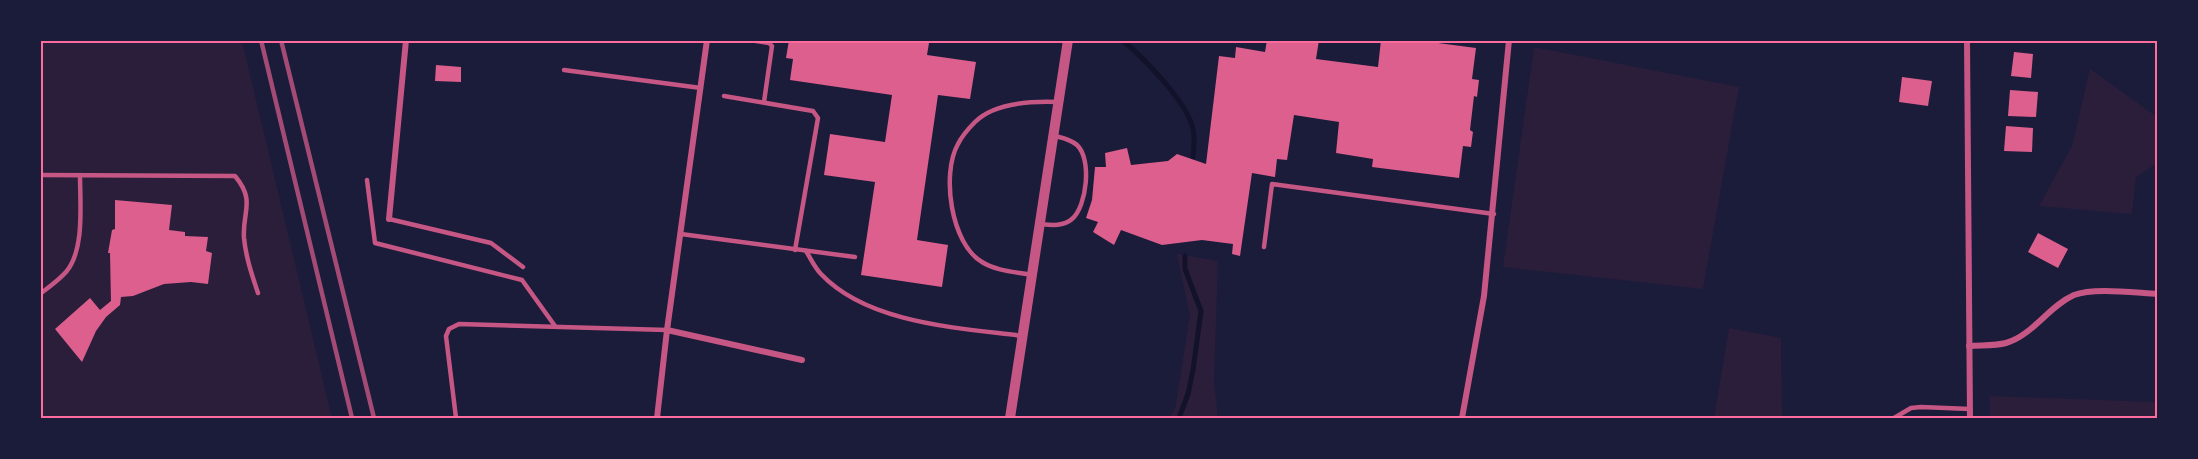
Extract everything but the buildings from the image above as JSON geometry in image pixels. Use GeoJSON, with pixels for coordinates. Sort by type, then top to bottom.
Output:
{"type":"FeatureCollection","features":[{"type":"Feature","properties":{"kind":"street"},"geometry":{"type":"LineString","coordinates":[[389,219],[406,40]]}},
{"type":"Feature","properties":{"kind":"street"},"geometry":{"type":"LineString","coordinates":[[657,418],[707,40]]}},
{"type":"Feature","properties":{"kind":"street"},"geometry":{"type":"LineString","coordinates":[[1010,418],[1068,40]]}},
{"type":"Feature","properties":{"kind":"street"},"geometry":{"type":"LineString","coordinates":[[1462,418],[1484,296],[1494,214],[1509,40]]}},
{"type":"Feature","properties":{"kind":"street"},"geometry":{"type":"LineString","coordinates":[[1967,40],[1970,418]]}},
{"type":"Feature","properties":{"kind":"street"},"geometry":{"type":"LineString","coordinates":[[1969,346],[2006,343],[2026,333],[2045,315],[2075,295],[2106,291],[2157,294]]}},
{"type":"Feature","properties":{"kind":"street"},"geometry":{"type":"LineString","coordinates":[[667,330],[802,360]]}},
{"type":"Feature","properties":{"kind":"lane"},"geometry":{"type":"LineString","coordinates":[[750,40],[769,43],[772,46],[764,102]]}},
{"type":"Feature","properties":{"kind":"lane"},"geometry":{"type":"LineString","coordinates":[[564,70],[701,88]]}},
{"type":"Feature","properties":{"kind":"lane"},"geometry":{"type":"LineString","coordinates":[[724,96],[813,111],[818,118],[795,250]]}},
{"type":"Feature","properties":{"kind":"lane"},"geometry":{"type":"LineString","coordinates":[[1031,274],[995,268],[983,263],[973,255],[956,226],[950,197],[952,164],[957,144],[976,121],[993,110],[1036,101],[1058,102]]}},
{"type":"Feature","properties":{"kind":"lane"},"geometry":{"type":"LineString","coordinates":[[1040,224],[1055,225],[1073,219],[1084,194],[1087,166],[1084,155],[1078,145],[1068,139],[1053,136]]}},
{"type":"Feature","properties":{"kind":"lane"},"geometry":{"type":"LineString","coordinates":[[40,175],[235,176],[245,188],[248,210],[244,235],[248,264],[258,293]]}},
{"type":"Feature","properties":{"kind":"lane"},"geometry":{"type":"LineString","coordinates":[[40,294],[67,271],[77,249],[80,222],[80,175]]}},
{"type":"Feature","properties":{"kind":"lane"},"geometry":{"type":"LineString","coordinates":[[367,180],[375,243],[522,280],[555,327]]}},
{"type":"Feature","properties":{"kind":"lane"},"geometry":{"type":"LineString","coordinates":[[1264,247],[1272,184],[1494,214]]}},
{"type":"Feature","properties":{"kind":"lane"},"geometry":{"type":"LineString","coordinates":[[389,219],[491,243],[523,267]]}},
{"type":"Feature","properties":{"kind":"lane"},"geometry":{"type":"LineString","coordinates":[[681,234],[855,257]]}},
{"type":"Feature","properties":{"kind":"lane"},"geometry":{"type":"LineString","coordinates":[[806,251],[821,274],[858,302],[896,315],[934,324],[1023,336]]}},
{"type":"Feature","properties":{"kind":"lane"},"geometry":{"type":"LineString","coordinates":[[456,418],[446,336],[449,329],[459,324],[667,330]]}},
{"type":"Feature","properties":{"kind":"lane"},"geometry":{"type":"LineString","coordinates":[[1894,418],[1911,408],[1921,406],[1970,409]]}},
{"type":"Feature","properties":{"kind":"shaded area"},"geometry":{"type":"Polygon","coordinates":[[[40,41],[242,41],[332,418],[41,418],[40,41]]]}},
{"type":"Feature","properties":{"kind":"shaded area"},"geometry":{"type":"Polygon","coordinates":[[[1534,47],[1739,87],[1703,289],[1503,267],[1534,47]]]}},
{"type":"Feature","properties":{"kind":"shaded area"},"geometry":{"type":"Polygon","coordinates":[[[2090,69],[2157,117],[2157,163],[2136,177],[2132,214],[2039,206],[2072,146],[2090,69]]]}},
{"type":"Feature","properties":{"kind":"shaded area"},"geometry":{"type":"Polygon","coordinates":[[[1177,254],[1218,261],[1214,381],[1218,418],[1169,418],[1175,409],[1190,315],[1177,254]]]}},
{"type":"Feature","properties":{"kind":"shaded area"},"geometry":{"type":"Polygon","coordinates":[[[1729,328],[1781,338],[1782,415],[1788,418],[1714,418],[1729,328]]]}},
{"type":"Feature","properties":{"kind":"shaded area"},"geometry":{"type":"Polygon","coordinates":[[[1990,396],[2157,402],[2157,418],[1990,418],[1990,396]]]}},
{"type":"Feature","properties":{"kind":"waterway"},"geometry":{"type":"LineString","coordinates":[[1122,40],[1152,69],[1183,107],[1193,129],[1193,157]]}},
{"type":"Feature","properties":{"kind":"waterway"},"geometry":{"type":"LineString","coordinates":[[1179,418],[1188,394],[1193,370],[1201,311],[1185,269],[1185,256]]}},
{"type":"Feature","properties":{"kind":"railway"},"geometry":{"type":"LineString","coordinates":[[261,40],[352,418]]}},
{"type":"Feature","properties":{"kind":"railway"},"geometry":{"type":"LineString","coordinates":[[281,40],[374,418]]}}]}
